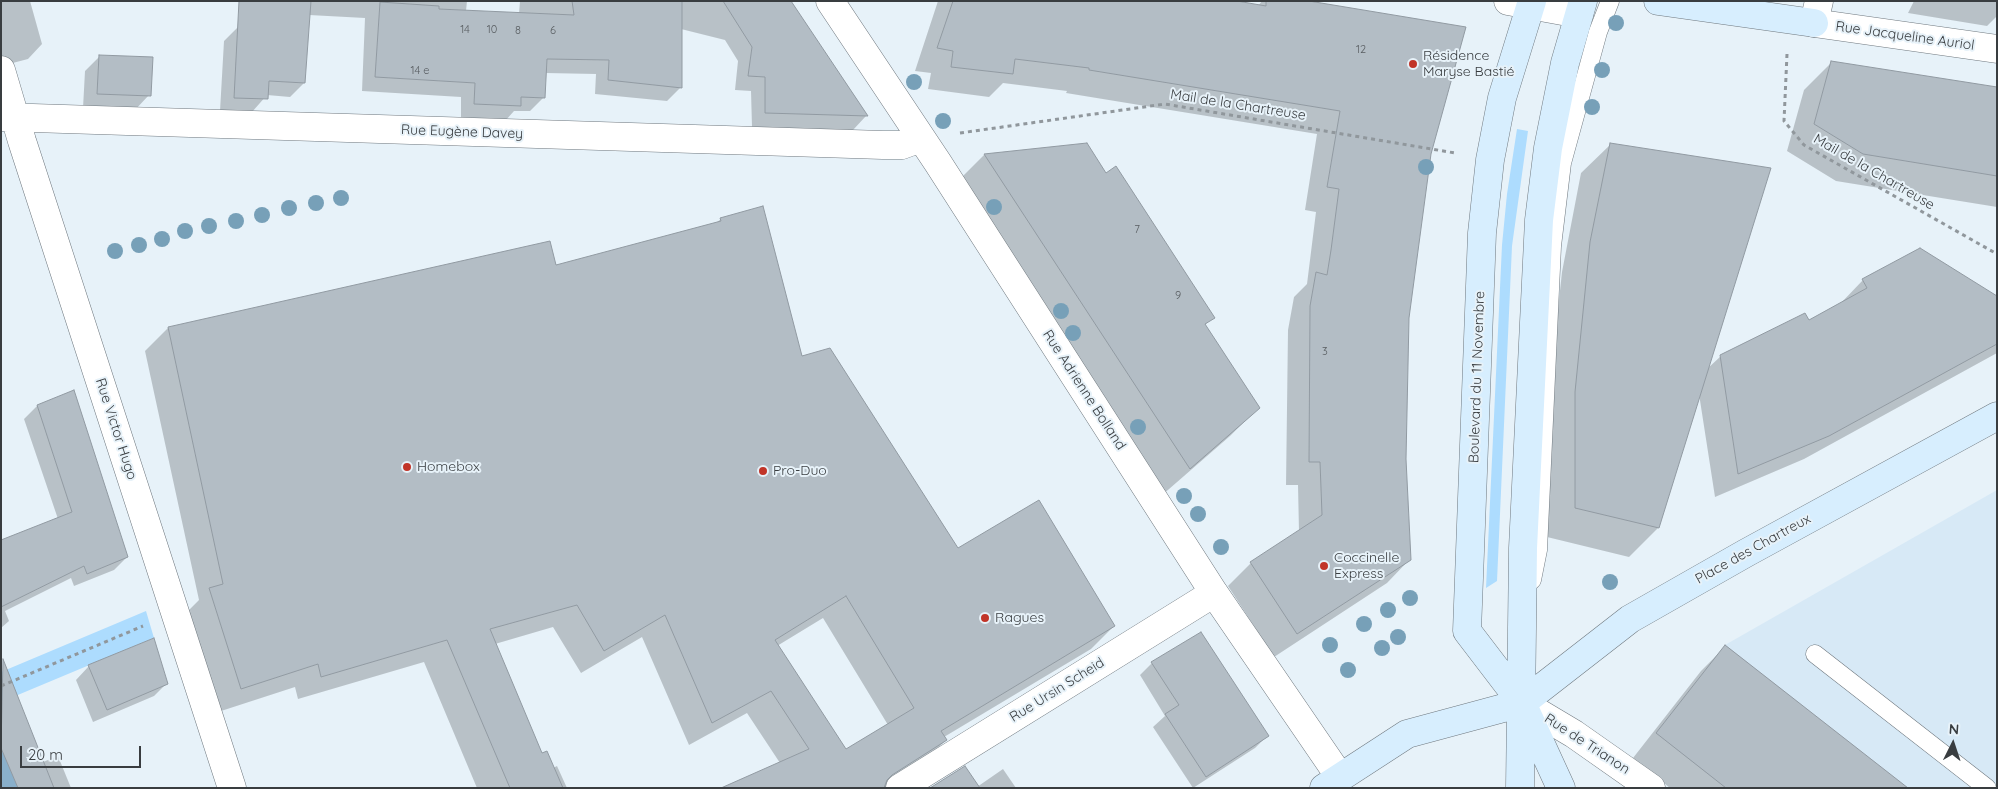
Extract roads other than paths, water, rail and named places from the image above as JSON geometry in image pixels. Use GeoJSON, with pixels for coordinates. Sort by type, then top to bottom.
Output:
{"type":"FeatureCollection","features":[{"type":"Feature","properties":{"kind":"main road"},"geometry":{"type":"LineString","coordinates":[[1658,1],[1807,14]]}},
{"type":"Feature","properties":{"kind":"main road","name":"Boulevard du 11 Novembre"},"geometry":{"type":"LineString","coordinates":[[1522,3],[1520,37],[1502,98],[1490,160],[1482,232],[1467,631],[1522,703],[1561,788]]}},
{"type":"Feature","properties":{"kind":"main road","name":"Boulevard du 11 Novembre"},"geometry":{"type":"LineString","coordinates":[[1520,788],[1523,548],[1539,220],[1548,148],[1564,64],[1581,8]]}},
{"type":"Feature","properties":{"kind":"main road","name":"Place des Chartreux"},"geometry":{"type":"LineString","coordinates":[[1522,703],[1630,619],[1997,416]]}},
{"type":"Feature","properties":{"kind":"main road"},"geometry":{"type":"LineString","coordinates":[[1332,782],[1407,734],[1522,703]]}},
{"type":"Feature","properties":{"kind":"street","name":"Rue Adrienne Bolland"},"geometry":{"type":"LineString","coordinates":[[830,1],[921,138],[1214,593],[1332,782]]}},
{"type":"Feature","properties":{"kind":"street"},"geometry":{"type":"LineString","coordinates":[[1522,3],[1581,8]]}},
{"type":"Feature","properties":{"kind":"street","name":"Rue Jacqueline Auriol"},"geometry":{"type":"LineString","coordinates":[[1807,14],[1997,49]]}},
{"type":"Feature","properties":{"kind":"street","name":"Rue Victor Hugo"},"geometry":{"type":"LineString","coordinates":[[1,70],[8,117],[176,613],[232,788]]}},
{"type":"Feature","properties":{"kind":"street","name":"Rue Eugène Davey"},"geometry":{"type":"LineString","coordinates":[[8,117],[883,145],[902,144],[921,138]]}},
{"type":"Feature","properties":{"kind":"street","name":"Rue Ursin Scheid"},"geometry":{"type":"LineString","coordinates":[[900,788],[1214,593]]}},
{"type":"Feature","properties":{"kind":"street","name":"Rue de Trianon"},"geometry":{"type":"LineString","coordinates":[[1522,703],[1574,734],[1651,788]]}},
{"type":"Feature","properties":{"kind":"lane","name":"Boulevard du 11 Novembre"},"geometry":{"type":"LineString","coordinates":[[1523,625],[1538,550],[1552,246],[1562,163],[1595,41],[1610,1]]}},
{"type":"Feature","properties":{"kind":"lane"},"geometry":{"type":"LineString","coordinates":[[1816,654],[1987,788]]}},
{"type":"Feature","properties":{"kind":"place","name":"Résidence Maryse Bastié"},"geometry":{"type":"Point","coordinates":[1413,64]}},
{"type":"Feature","properties":{"kind":"place","name":"Homebox"},"geometry":{"type":"Point","coordinates":[407,467]}},
{"type":"Feature","properties":{"kind":"place","name":"Pro-Duo"},"geometry":{"type":"Point","coordinates":[763,471]}},
{"type":"Feature","properties":{"kind":"place","name":"Coccinelle Express"},"geometry":{"type":"Point","coordinates":[1324,566]}},
{"type":"Feature","properties":{"kind":"place","name":"Ragues"},"geometry":{"type":"Point","coordinates":[985,618]}}]}
